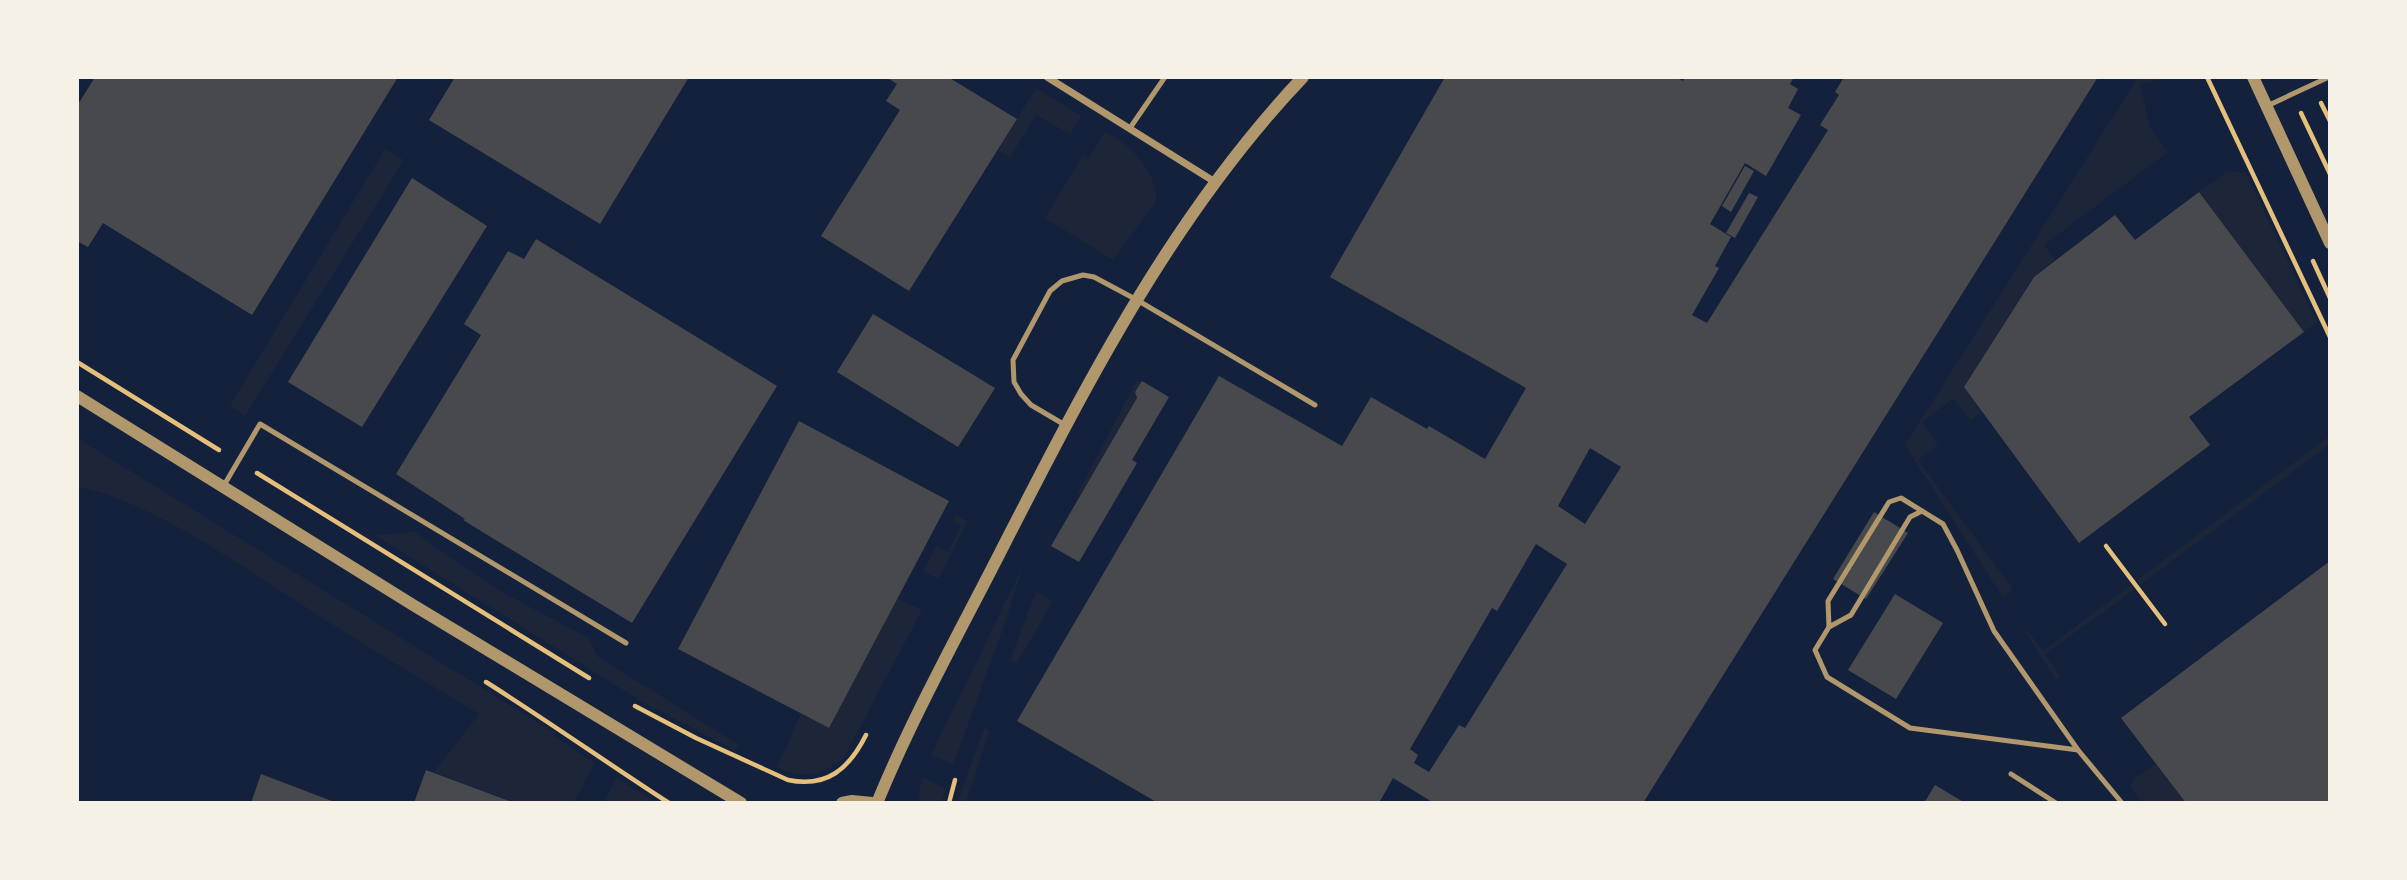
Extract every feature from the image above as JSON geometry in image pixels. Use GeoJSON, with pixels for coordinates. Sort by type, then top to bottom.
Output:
{"type":"FeatureCollection","features":[{"type":"Feature","properties":{"kind":"street"},"geometry":{"type":"LineString","coordinates":[[1047,77],[1215,182]]}},
{"type":"Feature","properties":{"kind":"street"},"geometry":{"type":"LineString","coordinates":[[842,803],[874,803],[1066,425],[1137,300],[1182,228],[1215,182],[1303,77]]}},
{"type":"Feature","properties":{"kind":"street"},"geometry":{"type":"LineString","coordinates":[[2253,77],[2330,243]]}},
{"type":"Feature","properties":{"kind":"street"},"geometry":{"type":"LineString","coordinates":[[77,396],[741,803]]}},
{"type":"Feature","properties":{"kind":"lane"},"geometry":{"type":"LineString","coordinates":[[1130,128],[1165,77]]}},
{"type":"Feature","properties":{"kind":"lane"},"geometry":{"type":"LineString","coordinates":[[2267,106],[2329,77]]}},
{"type":"Feature","properties":{"kind":"lane"},"geometry":{"type":"LineString","coordinates":[[1066,425],[1031,405],[1014,382],[1013,360],[1050,291],[1062,281],[1083,275],[1094,277],[1137,300],[1315,405]]}},
{"type":"Feature","properties":{"kind":"lane"},"geometry":{"type":"LineString","coordinates":[[223,487],[260,424],[626,643]]}},
{"type":"Feature","properties":{"kind":"lane"},"geometry":{"type":"LineString","coordinates":[[1829,627],[1828,601],[1889,502],[1901,498],[1943,524],[1994,631],[2078,750],[2122,803]]}},
{"type":"Feature","properties":{"kind":"lane"},"geometry":{"type":"LineString","coordinates":[[1922,511],[1910,517],[1852,615],[1829,627],[1815,650],[1827,677],[1910,728],[2078,750]]}},
{"type":"Feature","properties":{"kind":"lane"},"geometry":{"type":"LineString","coordinates":[[2011,774],[2056,803]]}},
{"type":"Feature","properties":{"kind":"path"},"geometry":{"type":"LineString","coordinates":[[2207,77],[2330,337]]}},
{"type":"Feature","properties":{"kind":"path"},"geometry":{"type":"LineString","coordinates":[[2292,94],[2330,174]]}},
{"type":"Feature","properties":{"kind":"path"},"geometry":{"type":"LineString","coordinates":[[77,362],[597,683]]}},
{"type":"Feature","properties":{"kind":"path"},"geometry":{"type":"LineString","coordinates":[[2106,545],[2165,624]]}},
{"type":"Feature","properties":{"kind":"path"},"geometry":{"type":"LineString","coordinates":[[630,704],[788,780],[801,782],[827,778],[838,772],[856,754],[866,736]]}},
{"type":"Feature","properties":{"kind":"path"},"geometry":{"type":"LineString","coordinates":[[949,803],[955,780]]}},
{"type":"Feature","properties":{"kind":"shaded area"},"geometry":{"type":"Polygon","coordinates":[[[2138,77],[2171,77],[2140,84],[2150,127],[2168,152],[2044,245],[2055,260],[2033,277],[1964,387],[1981,411],[1971,421],[1953,399],[1922,422],[1938,445],[1918,460],[2013,589],[2006,596],[2002,596],[1905,445],[2138,77]]]}},
{"type":"Feature","properties":{"kind":"shaded area"},"geometry":{"type":"Polygon","coordinates":[[[1036,88],[1082,116],[1070,134],[1036,115],[1010,158],[998,150],[1036,88]]]}},
{"type":"Feature","properties":{"kind":"shaded area"},"geometry":{"type":"Polygon","coordinates":[[[1105,131],[1140,159],[1151,177],[1157,200],[1113,260],[1045,218],[1083,155],[1089,158],[1105,131]]]}},
{"type":"Feature","properties":{"kind":"shaded area"},"geometry":{"type":"Polygon","coordinates":[[[385,149],[404,160],[245,416],[230,406],[385,149]]]}},
{"type":"Feature","properties":{"kind":"shaded area"},"geometry":{"type":"Polygon","coordinates":[[[2227,172],[2246,173],[2317,322],[2304,332],[2199,192],[2227,172]]]}},
{"type":"Feature","properties":{"kind":"shaded area"},"geometry":{"type":"Polygon","coordinates":[[[1142,381],[1135,392],[1137,398],[1081,495],[1078,493],[1136,382],[1142,381]]]}},
{"type":"Feature","properties":{"kind":"shaded area"},"geometry":{"type":"Polygon","coordinates":[[[2330,436],[2330,444],[2140,585],[2137,580],[2330,436]]]}},
{"type":"Feature","properties":{"kind":"shaded area"},"geometry":{"type":"Polygon","coordinates":[[[77,438],[555,733],[554,736],[594,763],[574,803],[516,803],[434,772],[479,714],[185,531],[132,505],[77,486],[77,438]]]}},
{"type":"Feature","properties":{"kind":"shaded area"},"geometry":{"type":"Polygon","coordinates":[[[956,514],[967,522],[938,579],[923,571],[936,546],[948,552],[961,526],[953,520],[956,514]]]}},
{"type":"Feature","properties":{"kind":"shaded area"},"geometry":{"type":"Polygon","coordinates":[[[352,521],[376,535],[414,532],[500,591],[589,638],[597,656],[739,745],[736,751],[639,700],[352,521]]]}},
{"type":"Feature","properties":{"kind":"shaded area"},"geometry":{"type":"Polygon","coordinates":[[[1023,566],[1004,626],[953,765],[931,755],[1023,566]]]}},
{"type":"Feature","properties":{"kind":"shaded area"},"geometry":{"type":"Polygon","coordinates":[[[2131,585],[2134,590],[2045,654],[2061,677],[2056,680],[2025,631],[2027,630],[2043,651],[2131,585]]]}},
{"type":"Feature","properties":{"kind":"shaded area"},"geometry":{"type":"Polygon","coordinates":[[[1036,592],[1053,601],[1017,663],[1010,660],[1036,592]]]}},
{"type":"Feature","properties":{"kind":"shaded area"},"geometry":{"type":"Polygon","coordinates":[[[898,598],[922,610],[843,759],[827,769],[811,774],[794,773],[777,767],[801,714],[829,728],[898,598]]]}},
{"type":"Feature","properties":{"kind":"shaded area"},"geometry":{"type":"Polygon","coordinates":[[[984,728],[989,732],[966,803],[957,803],[984,728]]]}},
{"type":"Feature","properties":{"kind":"shaded area"},"geometry":{"type":"Polygon","coordinates":[[[2156,763],[2186,803],[2143,803],[2136,795],[2131,786],[2134,779],[2156,763]]]}},
{"type":"Feature","properties":{"kind":"shaded area"},"geometry":{"type":"Polygon","coordinates":[[[922,777],[946,789],[941,803],[920,803],[922,777]]]}},
{"type":"Feature","properties":{"kind":"shaded area"},"geometry":{"type":"Polygon","coordinates":[[[616,778],[658,803],[603,803],[616,778]]]}},
{"type":"Feature","properties":{"kind":"building"},"geometry":{"type":"Polygon","coordinates":[[[95,77],[398,77],[252,315],[103,223],[88,247],[77,241],[77,106],[95,77]]]}},
{"type":"Feature","properties":{"kind":"building"},"geometry":{"type":"Polygon","coordinates":[[[455,77],[689,77],[600,224],[429,120],[455,77]]]}},
{"type":"Feature","properties":{"kind":"building"},"geometry":{"type":"Polygon","coordinates":[[[886,77],[948,77],[1017,119],[909,291],[821,236],[900,110],[886,101],[897,84],[886,77]]]}},
{"type":"Feature","properties":{"kind":"building"},"geometry":{"type":"Polygon","coordinates":[[[1445,77],[1676,77],[1683,81],[1685,77],[1794,77],[1790,84],[1798,89],[1788,108],[1801,115],[1766,176],[1745,163],[1710,224],[1731,237],[1715,266],[1719,268],[1692,315],[1707,323],[1828,130],[1820,125],[1839,95],[1835,92],[1844,77],[2098,77],[1643,803],[1434,803],[1393,778],[1379,803],[1158,803],[1017,721],[1219,376],[1342,446],[1371,397],[1427,429],[1429,426],[1485,459],[1526,388],[1330,277],[1445,77]],[[1590,448],[1558,506],[1585,524],[1621,467],[1590,448]],[[1536,544],[1497,611],[1492,608],[1410,749],[1418,755],[1414,763],[1429,772],[1459,725],[1465,728],[1567,564],[1536,544]]]}},
{"type":"Feature","properties":{"kind":"building"},"geometry":{"type":"Polygon","coordinates":[[[1745,166],[1754,171],[1731,212],[1722,206],[1745,166]]]}},
{"type":"Feature","properties":{"kind":"building"},"geometry":{"type":"Polygon","coordinates":[[[412,178],[487,226],[362,427],[288,382],[412,178]]]}},
{"type":"Feature","properties":{"kind":"building"},"geometry":{"type":"Polygon","coordinates":[[[2199,192],[2304,332],[2189,417],[2210,445],[2079,543],[1964,387],[2034,277],[2115,215],[2135,240],[2199,192]]]}},
{"type":"Feature","properties":{"kind":"building"},"geometry":{"type":"Polygon","coordinates":[[[1749,193],[1758,197],[1735,238],[1726,233],[1749,193]]]}},
{"type":"Feature","properties":{"kind":"building"},"geometry":{"type":"Polygon","coordinates":[[[536,239],[777,386],[632,623],[463,520],[465,519],[396,474],[481,335],[464,324],[508,251],[524,259],[536,239]]]}},
{"type":"Feature","properties":{"kind":"building"},"geometry":{"type":"Polygon","coordinates":[[[873,314],[995,388],[958,447],[837,372],[873,314]]]}},
{"type":"Feature","properties":{"kind":"building"},"geometry":{"type":"Polygon","coordinates":[[[1142,381],[1169,397],[1132,460],[1137,463],[1079,562],[1051,546],[1137,398],[1135,392],[1142,381]]]}},
{"type":"Feature","properties":{"kind":"building"},"geometry":{"type":"Polygon","coordinates":[[[799,421],[949,501],[829,728],[678,649],[799,421]]]}},
{"type":"Feature","properties":{"kind":"building"},"geometry":{"type":"Polygon","coordinates":[[[1874,512],[1908,533],[1866,599],[1833,579],[1874,512]]]}},
{"type":"Feature","properties":{"kind":"building"},"geometry":{"type":"Polygon","coordinates":[[[2330,561],[2330,803],[2186,803],[2121,718],[2330,561]]]}},
{"type":"Feature","properties":{"kind":"building"},"geometry":{"type":"Polygon","coordinates":[[[1895,594],[1943,623],[1896,699],[1848,670],[1895,594]]]}},
{"type":"Feature","properties":{"kind":"building"},"geometry":{"type":"Polygon","coordinates":[[[426,770],[515,803],[414,803],[426,770]]]}},
{"type":"Feature","properties":{"kind":"building"},"geometry":{"type":"Polygon","coordinates":[[[261,774],[337,803],[251,803],[261,774]]]}},
{"type":"Feature","properties":{"kind":"building"},"geometry":{"type":"Polygon","coordinates":[[[1935,785],[1965,803],[1924,803],[1935,785]]]}}]}
